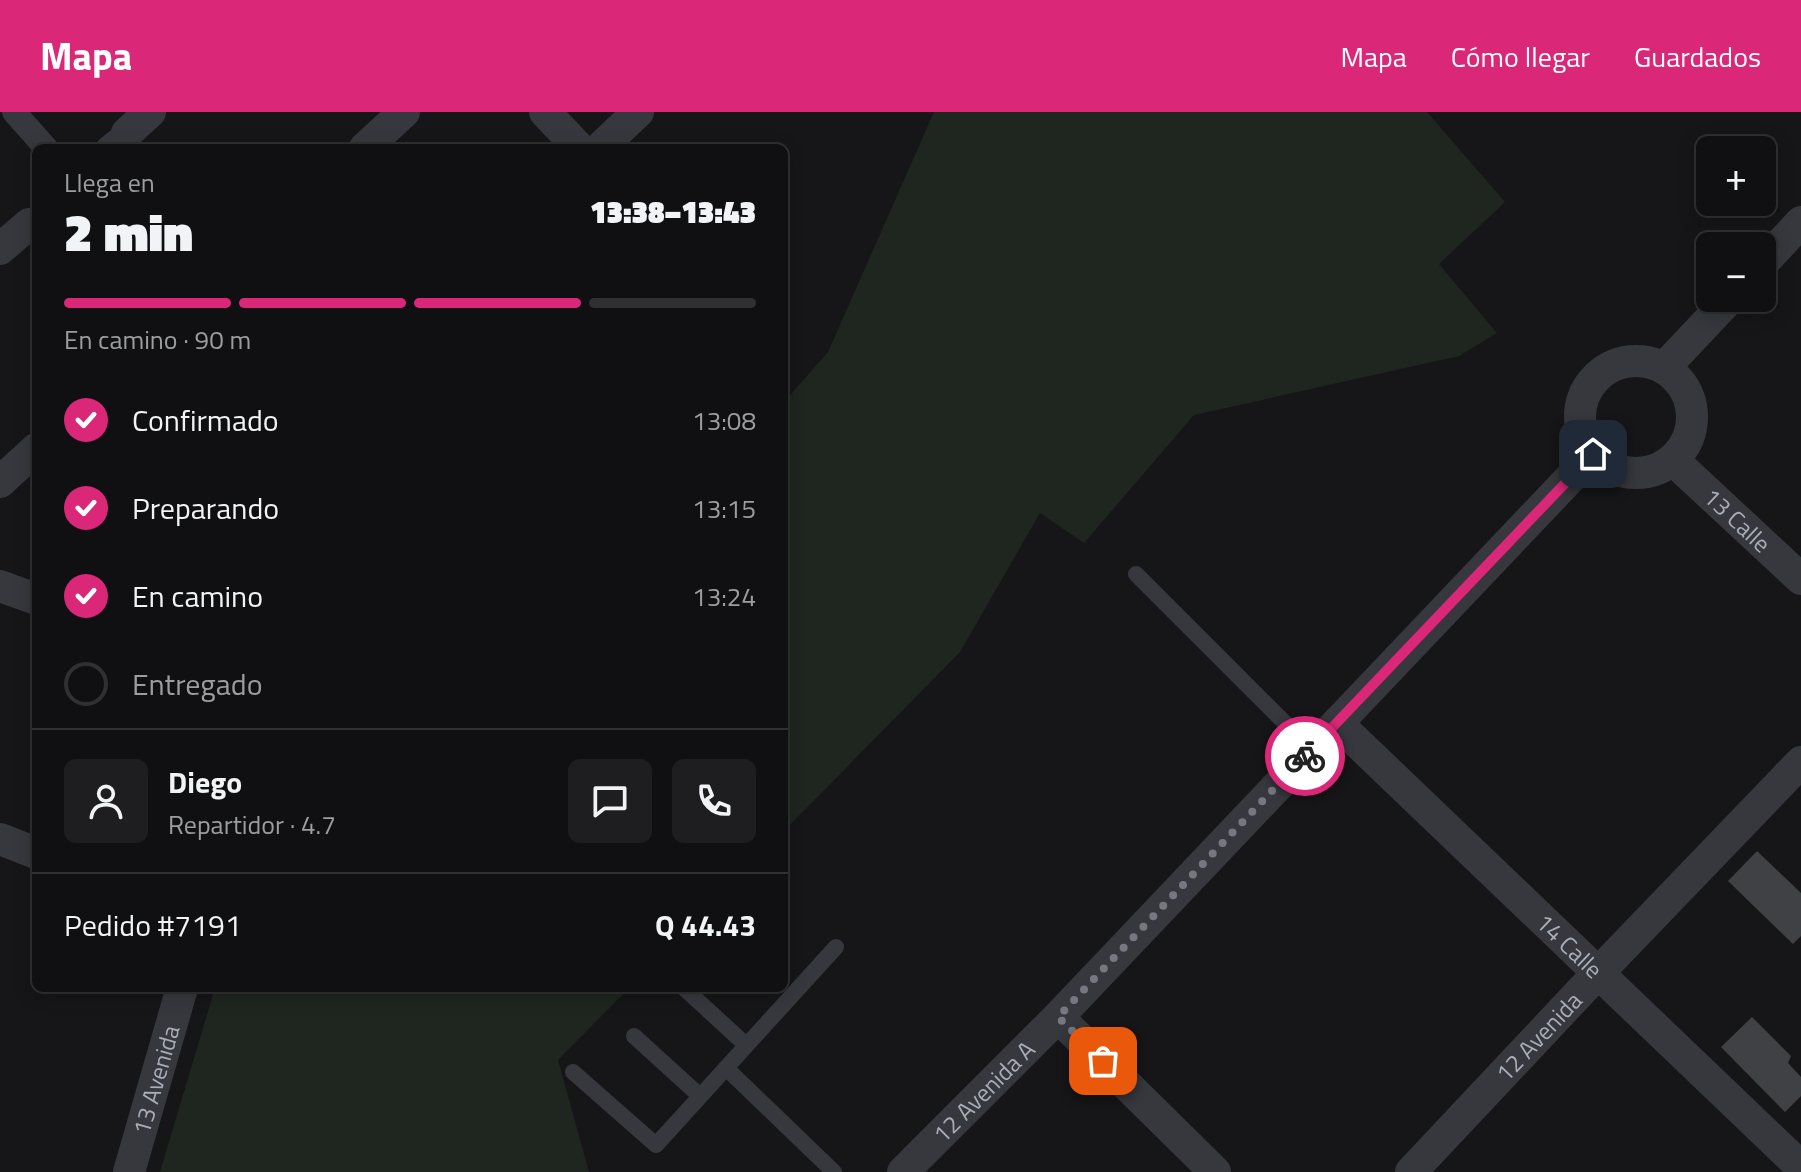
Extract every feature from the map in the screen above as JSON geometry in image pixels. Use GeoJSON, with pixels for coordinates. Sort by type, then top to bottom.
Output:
{"type":"FeatureCollection","features":[{"type":"Feature","properties":{"kind":"street"},"geometry":{"type":"LineString","coordinates":[[14,112],[42,144]]}},
{"type":"Feature","properties":{"kind":"street"},"geometry":{"type":"LineString","coordinates":[[369,144],[404,112]]}},
{"type":"Feature","properties":{"kind":"street"},"geometry":{"type":"LineString","coordinates":[[545,112],[575,144]]}},
{"type":"Feature","properties":{"kind":"street"},"geometry":{"type":"LineString","coordinates":[[604,144],[638,112]]}},
{"type":"Feature","properties":{"kind":"street"},"geometry":{"type":"LineString","coordinates":[[0,249],[32,220]]}},
{"type":"Feature","properties":{"kind":"street"},"geometry":{"type":"LineString","coordinates":[[1776,249],[1801,222]]}},
{"type":"Feature","properties":{"kind":"street"},"geometry":{"type":"LineString","coordinates":[[1664,368],[1717,312]]}},
{"type":"Feature","properties":{"kind":"street"},"geometry":{"type":"LineString","coordinates":[[1647,361],[1664,368],[1678,379],[1688,394],[1693,411],[1692,429],[1685,446],[1673,460],[1653,472],[1629,474],[1593,454],[1583,439],[1579,422],[1580,404],[1586,388],[1612,365],[1647,361]]}},
{"type":"Feature","properties":{"kind":"street"},"geometry":{"type":"LineString","coordinates":[[0,482],[32,453]]}},
{"type":"Feature","properties":{"kind":"street","name":"12 Avenida A"},"geometry":{"type":"LineString","coordinates":[[903,1172],[1058,1017],[1593,454]]}},
{"type":"Feature","properties":{"kind":"street","name":"13 Calle"},"geometry":{"type":"LineString","coordinates":[[1673,460],[1801,579]]}},
{"type":"Feature","properties":{"kind":"street"},"geometry":{"type":"LineString","coordinates":[[0,586],[32,598]]}},
{"type":"Feature","properties":{"kind":"street","name":"14 Calle"},"geometry":{"type":"LineString","coordinates":[[1337,723],[1801,1167]]}},
{"type":"Feature","properties":{"kind":"street","name":"12 Avenida"},"geometry":{"type":"LineString","coordinates":[[1411,1172],[1801,762]]}},
{"type":"Feature","properties":{"kind":"street"},"geometry":{"type":"LineString","coordinates":[[0,839],[32,851]]}},
{"type":"Feature","properties":{"kind":"street","name":"13 Avenida"},"geometry":{"type":"LineString","coordinates":[[129,1172],[181,992]]}},
{"type":"Feature","properties":{"kind":"street"},"geometry":{"type":"LineString","coordinates":[[1058,1017],[1215,1172]]}},
{"type":"Feature","properties":{"kind":"lane"},"geometry":{"type":"LineString","coordinates":[[1136,574],[1313,748]]}},
{"type":"Feature","properties":{"kind":"lane"},"geometry":{"type":"LineString","coordinates":[[789,988],[836,947]]}},
{"type":"Feature","properties":{"kind":"lane"},"geometry":{"type":"LineString","coordinates":[[688,992],[746,1045]]}},
{"type":"Feature","properties":{"kind":"lane"},"geometry":{"type":"LineString","coordinates":[[573,1072],[656,1145],[746,1045],[786,992]]}},
{"type":"Feature","properties":{"kind":"lane"},"geometry":{"type":"LineString","coordinates":[[634,1036],[700,1096]]}},
{"type":"Feature","properties":{"kind":"lane"},"geometry":{"type":"LineString","coordinates":[[726,1068],[834,1172]]}},
{"type":"Feature","properties":{"kind":"shaded area"},"geometry":{"type":"Polygon","coordinates":[[[934,112],[1427,112],[1505,202],[1439,264],[1497,333],[1459,356],[1194,415],[1084,543],[1040,513],[960,652],[788,827],[788,397],[828,352],[934,112]]]}},
{"type":"Feature","properties":{"kind":"shaded area"},"geometry":{"type":"Polygon","coordinates":[[[214,992],[625,992],[558,1060],[589,1172],[160,1172],[214,992]]]}},
{"type":"Feature","properties":{"kind":"building"},"geometry":{"type":"Polygon","coordinates":[[[1757,851],[1801,893],[1801,936],[1793,944],[1728,881],[1757,851]]]}},
{"type":"Feature","properties":{"kind":"building"},"geometry":{"type":"Polygon","coordinates":[[[1752,1017],[1791,1056],[1788,1063],[1801,1077],[1801,1096],[1785,1112],[1721,1047],[1752,1017]]]}},
{"type":"Feature","properties":{"kind":"way so far"},"geometry":{"type":"LineString","coordinates":[[1103,1061],[1058,1017],[1305,756]]}},
{"type":"Feature","properties":{"kind":"route"},"geometry":{"type":"LineString","coordinates":[[1305,756],[1593,454]]}}]}
